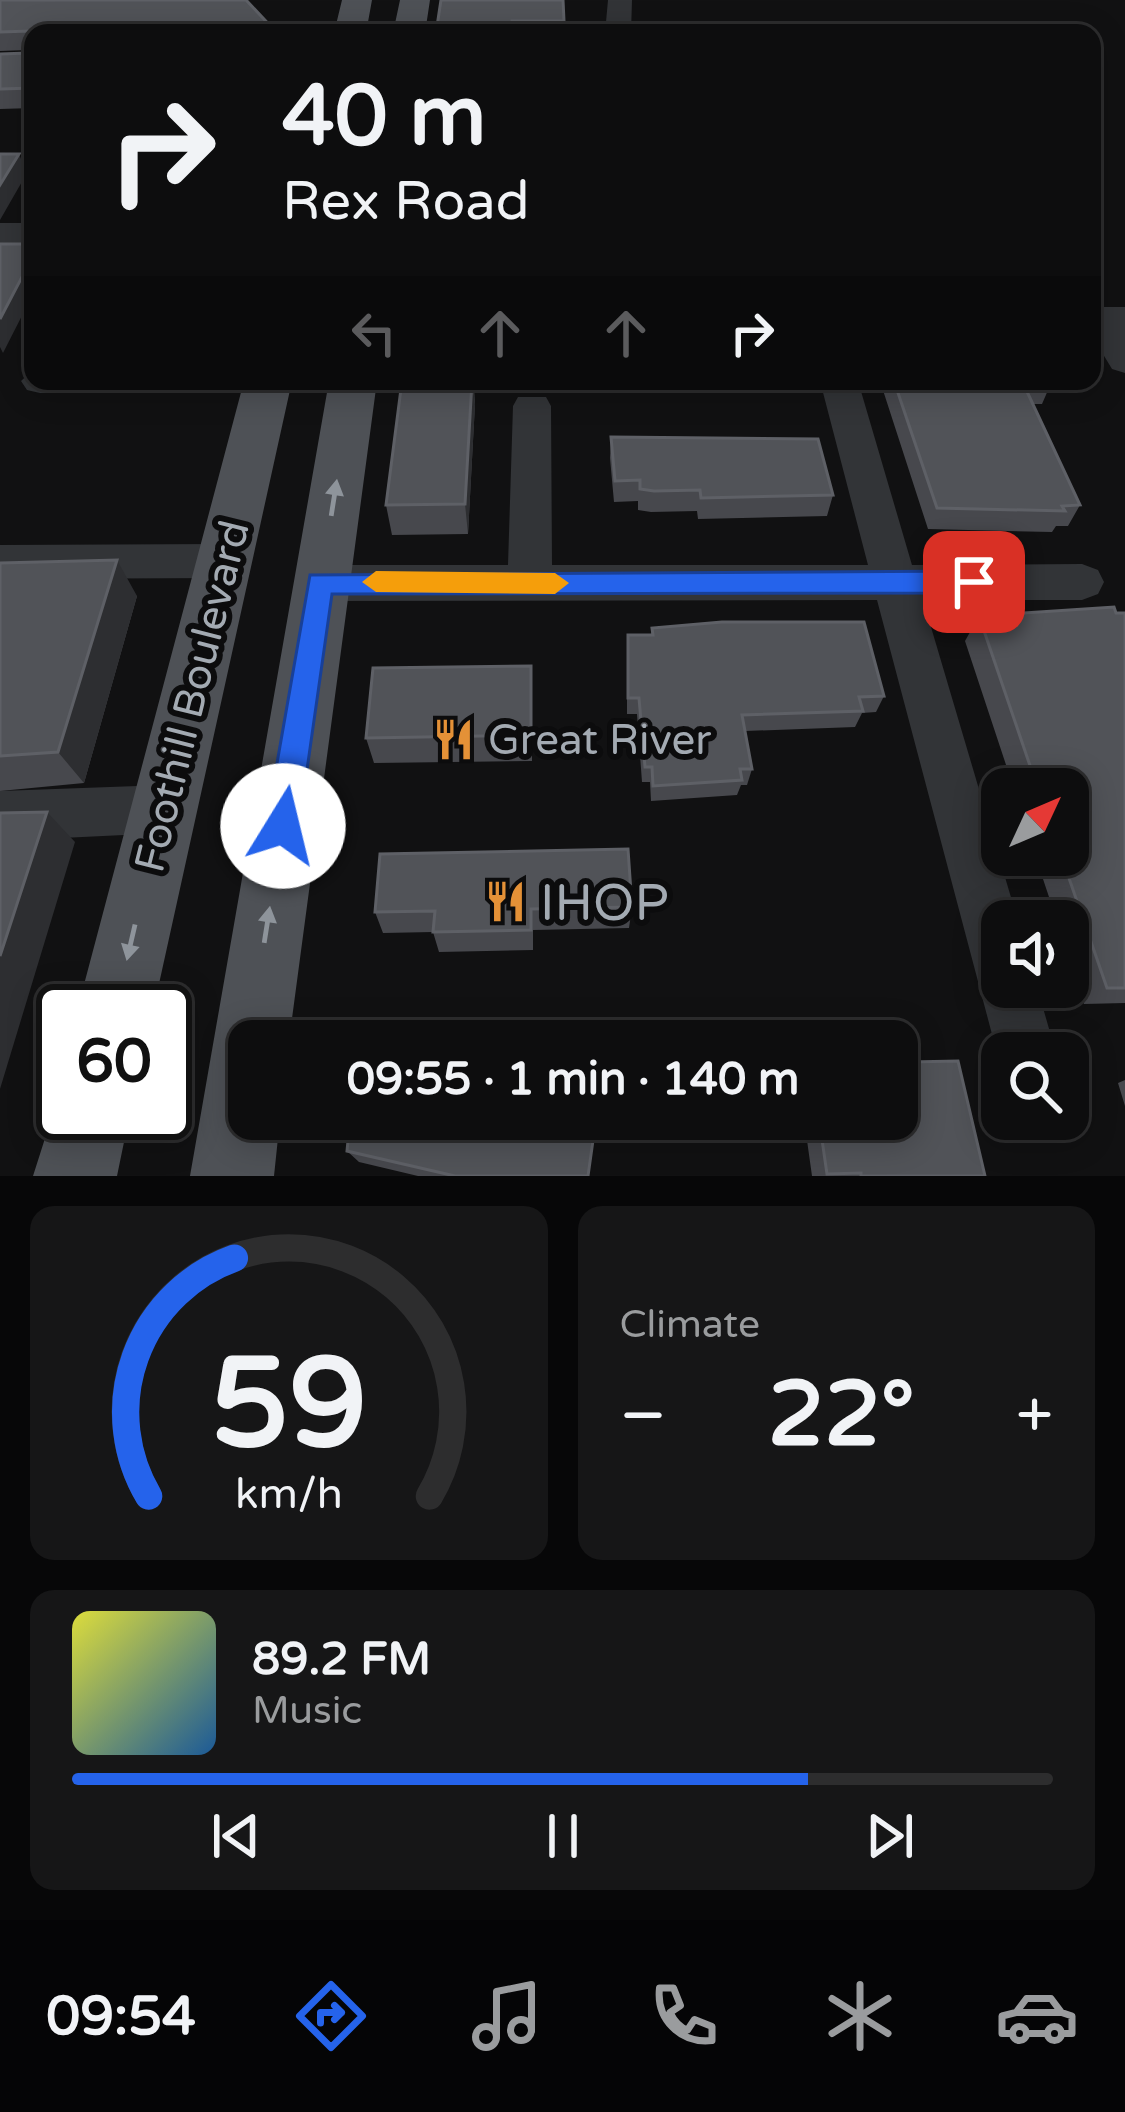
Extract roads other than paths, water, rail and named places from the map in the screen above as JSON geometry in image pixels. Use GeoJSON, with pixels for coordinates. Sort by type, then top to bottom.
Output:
{"type":"FeatureCollection","features":[{"type":"Feature","properties":{"kind":"main road","name":"Foothill Boulevard"},"geometry":{"type":"LineString","coordinates":[[122,984],[266,390]]}},
{"type":"Feature","properties":{"kind":"main road"},"geometry":{"type":"LineString","coordinates":[[253,1020],[352,390]]}},
{"type":"Feature","properties":{"kind":"main road"},"geometry":{"type":"LineString","coordinates":[[75,1176],[84,1140]]}},
{"type":"Feature","properties":{"kind":"main road"},"geometry":{"type":"LineString","coordinates":[[232,1176],[237,1140]]}},
{"type":"Feature","properties":{"kind":"street"},"geometry":{"type":"LineString","coordinates":[[1101,321],[1125,361]]}},
{"type":"Feature","properties":{"kind":"street"},"geometry":{"type":"LineString","coordinates":[[842,390],[984,900]]}},
{"type":"Feature","properties":{"kind":"street"},"geometry":{"type":"LineString","coordinates":[[530,583],[532,406]]}},
{"type":"Feature","properties":{"kind":"street"},"geometry":{"type":"LineString","coordinates":[[0,562],[223,561]]}},
{"type":"Feature","properties":{"kind":"street"},"geometry":{"type":"LineString","coordinates":[[320,583],[1082,582]]}},
{"type":"Feature","properties":{"kind":"street"},"geometry":{"type":"LineString","coordinates":[[0,816],[165,809]]}},
{"type":"Feature","properties":{"kind":"place","name":"Great River"},"geometry":{"type":"Point","coordinates":[454,739]}},
{"type":"Feature","properties":{"kind":"place","name":"IHOP"},"geometry":{"type":"Point","coordinates":[506,902]}}]}
